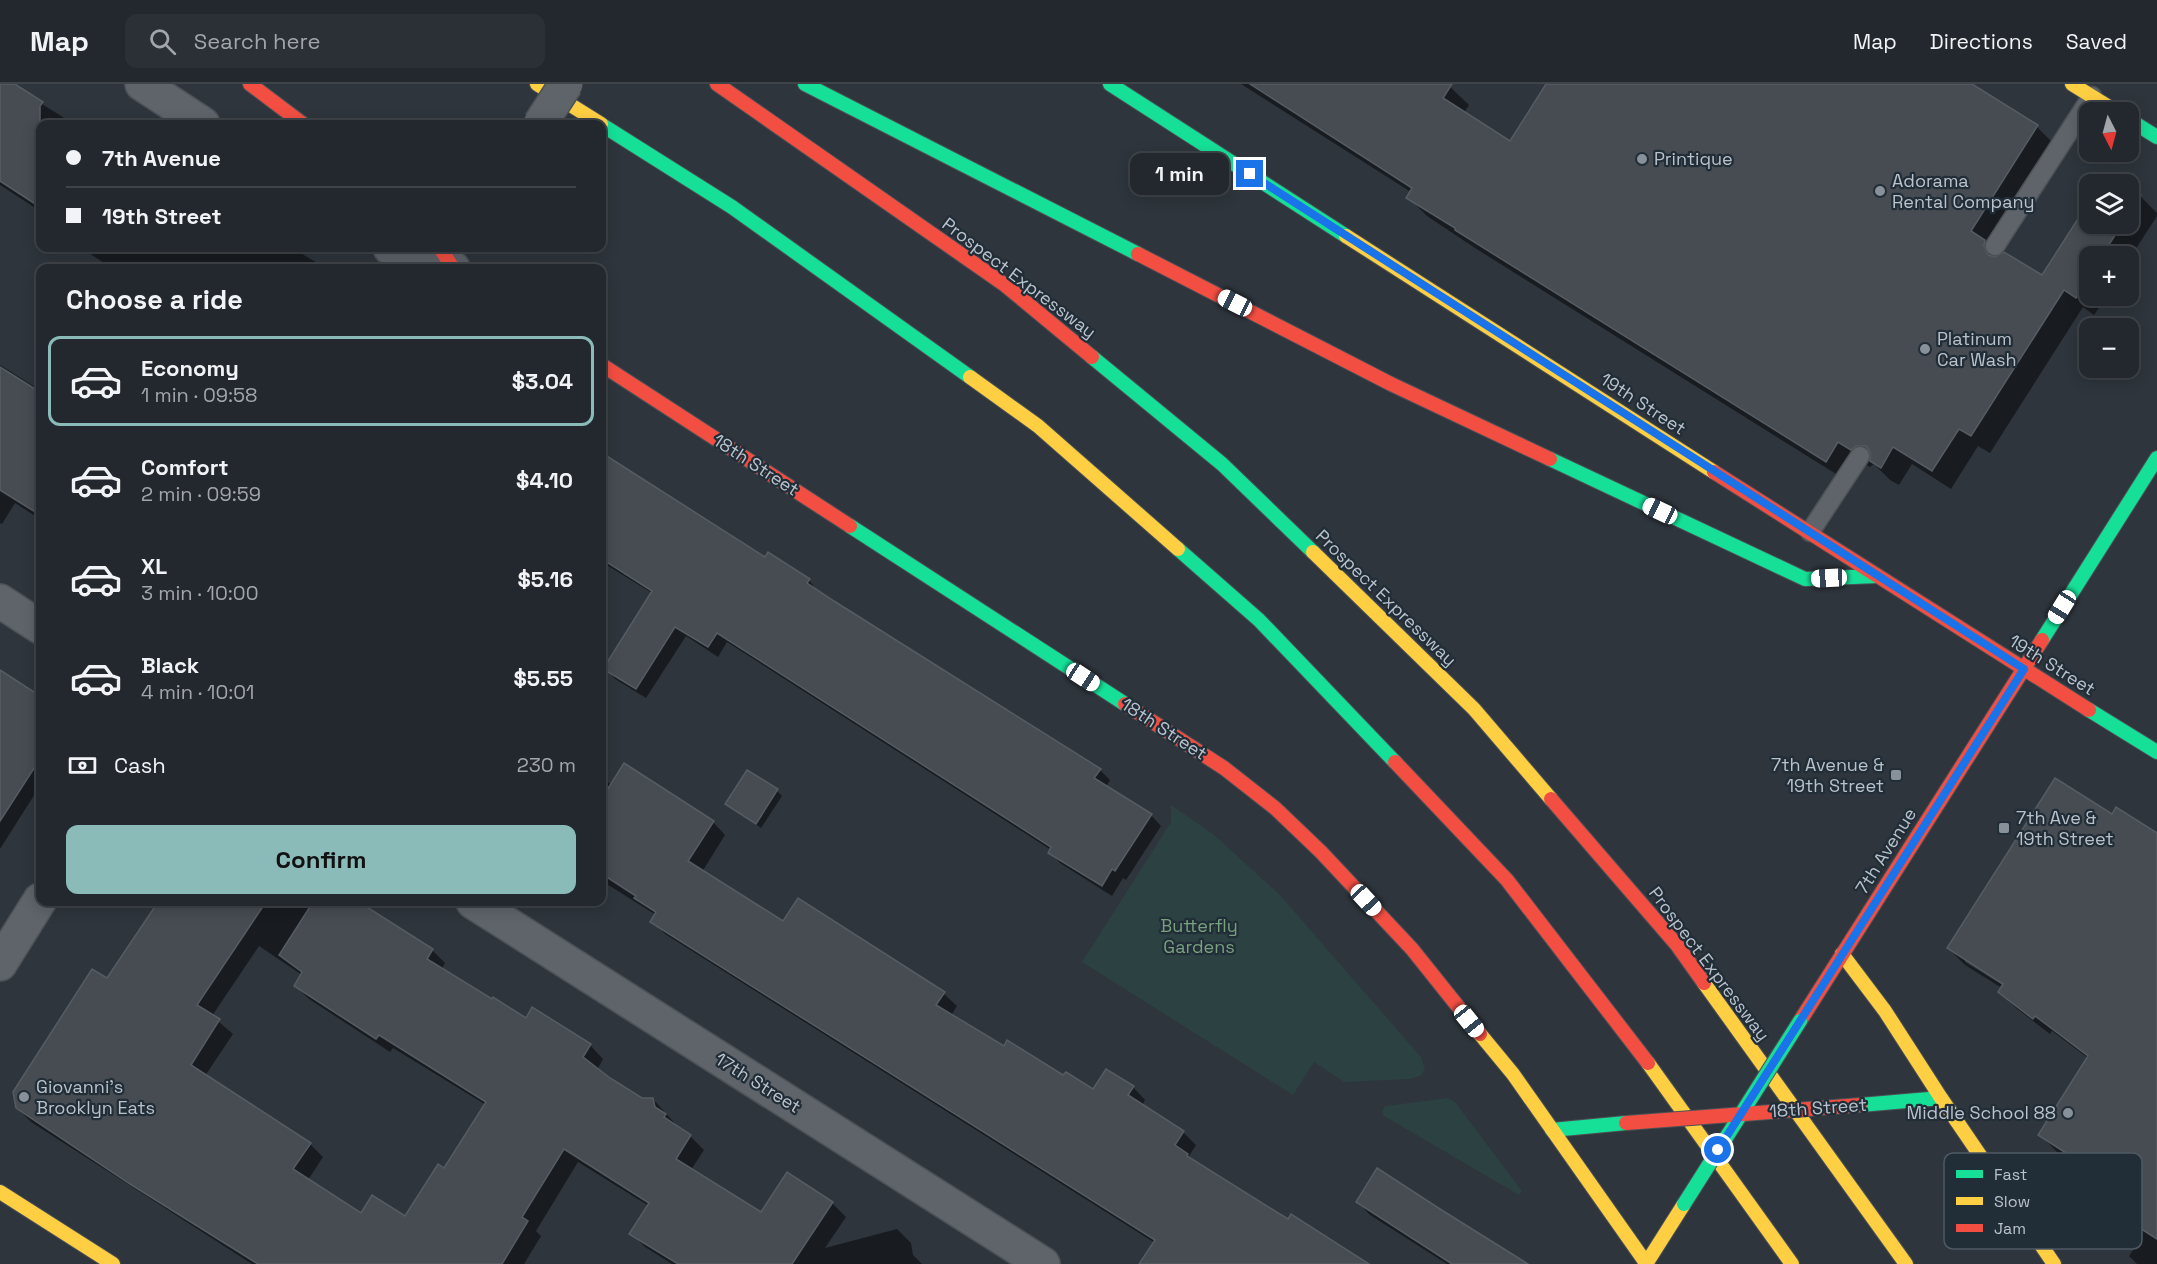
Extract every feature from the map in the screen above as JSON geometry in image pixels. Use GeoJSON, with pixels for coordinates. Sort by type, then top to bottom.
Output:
{"type":"FeatureCollection","features":[{"type":"Feature","properties":{"kind":"main road"},"geometry":{"type":"LineString","coordinates":[[249,84],[298,120]]}},
{"type":"Feature","properties":{"kind":"main road"},"geometry":{"type":"LineString","coordinates":[[537,84],[593,120]]}},
{"type":"Feature","properties":{"kind":"main road","name":"Prospect Expressway"},"geometry":{"type":"LineString","coordinates":[[717,84],[1005,285],[1213,456],[1474,709],[1677,945],[1906,1264]]}},
{"type":"Feature","properties":{"kind":"main road"},"geometry":{"type":"LineString","coordinates":[[805,84],[1392,384],[1805,579],[1877,576]]}},
{"type":"Feature","properties":{"kind":"main road","name":"19th Street"},"geometry":{"type":"LineString","coordinates":[[1110,84],[1877,576],[2157,752]]}},
{"type":"Feature","properties":{"kind":"main road"},"geometry":{"type":"LineString","coordinates":[[2072,84],[2101,102]]}},
{"type":"Feature","properties":{"kind":"main road"},"geometry":{"type":"LineString","coordinates":[[2139,126],[2157,137]]}},
{"type":"Feature","properties":{"kind":"main road"},"geometry":{"type":"LineString","coordinates":[[606,128],[732,207],[1038,426],[1259,620],[1507,880],[1658,1076],[1792,1264]]}},
{"type":"Feature","properties":{"kind":"main road","name":"18th Street"},"geometry":{"type":"LineString","coordinates":[[606,368],[1224,768],[1275,808],[1321,852],[1412,949],[1513,1074],[1646,1264]]}},
{"type":"Feature","properties":{"kind":"main road","name":"7th Avenue"},"geometry":{"type":"LineString","coordinates":[[1646,1264],[2157,458]]}},
{"type":"Feature","properties":{"kind":"main road"},"geometry":{"type":"LineString","coordinates":[[1842,954],[1886,1011],[1978,1153]]}},
{"type":"Feature","properties":{"kind":"main road","name":"18th Street"},"geometry":{"type":"LineString","coordinates":[[1552,1130],[1941,1098]]}},
{"type":"Feature","properties":{"kind":"main road"},"geometry":{"type":"LineString","coordinates":[[0,1192],[113,1264]]}},
{"type":"Feature","properties":{"kind":"main road"},"geometry":{"type":"LineString","coordinates":[[2044,1249],[2054,1264]]}},
{"type":"Feature","properties":{"kind":"street"},"geometry":{"type":"LineString","coordinates":[[142,84],[197,120]]}},
{"type":"Feature","properties":{"kind":"street"},"geometry":{"type":"LineString","coordinates":[[543,120],[566,84]]}},
{"type":"Feature","properties":{"kind":"street"},"geometry":{"type":"LineString","coordinates":[[403,252],[440,264]]}},
{"type":"Feature","properties":{"kind":"street"},"geometry":{"type":"LineString","coordinates":[[0,601],[36,624]]}},
{"type":"Feature","properties":{"kind":"street"},"geometry":{"type":"LineString","coordinates":[[0,964],[36,906]]}},
{"type":"Feature","properties":{"kind":"street","name":"17th Street"},"geometry":{"type":"LineString","coordinates":[[479,906],[1043,1264]]}},
{"type":"Feature","properties":{"kind":"lane"},"geometry":{"type":"LineString","coordinates":[[1995,246],[2092,96]]}},
{"type":"Feature","properties":{"kind":"lane"},"geometry":{"type":"LineString","coordinates":[[1810,532],[1860,456]]}},
{"type":"Feature","properties":{"kind":"green space","name":"Butterfly Gardens"},"geometry":{"type":"Polygon","coordinates":[[[1171,805],[1213,834],[1279,894],[1421,1057],[1425,1070],[1420,1076],[1411,1079],[1344,1082],[1314,1062],[1293,1095],[1082,962],[1171,822],[1171,805]]]}},
{"type":"Feature","properties":{"kind":"green space"},"geometry":{"type":"Polygon","coordinates":[[[1448,1098],[1455,1102],[1522,1191],[1519,1195],[1384,1116],[1382,1111],[1385,1106],[1448,1098]]]}},
{"type":"Feature","properties":{"kind":"building"},"geometry":{"type":"Polygon","coordinates":[[[0,84],[15,84],[43,102],[40,106],[40,120],[36,120],[36,204],[0,181],[0,84]]]}},
{"type":"Feature","properties":{"kind":"building"},"geometry":{"type":"Polygon","coordinates":[[[1250,84],[1452,84],[1443,98],[1510,141],[1546,84],[1972,84],[2038,125],[1971,231],[1985,240],[1984,246],[1988,255],[1995,257],[2004,252],[2042,275],[2079,217],[2079,234],[2116,234],[2108,246],[2079,246],[2079,293],[2076,298],[2064,290],[1971,436],[1959,429],[1932,471],[1893,447],[1881,468],[1870,461],[1870,452],[1866,446],[1856,446],[1851,450],[1838,442],[1826,462],[1406,198],[1412,188],[1250,84]]]}},
{"type":"Feature","properties":{"kind":"building"},"geometry":{"type":"Polygon","coordinates":[[[0,367],[36,390],[36,512],[0,490],[0,367]]]}},
{"type":"Feature","properties":{"kind":"building"},"geometry":{"type":"Polygon","coordinates":[[[606,456],[765,557],[768,552],[810,579],[807,583],[834,601],[1101,769],[1094,778],[1152,814],[1115,871],[1112,869],[1102,886],[1048,853],[1051,847],[717,633],[708,647],[675,627],[636,689],[606,671],[606,664],[652,591],[606,562],[606,456]]]}},
{"type":"Feature","properties":{"kind":"building"},"geometry":{"type":"Polygon","coordinates":[[[0,670],[36,693],[36,765],[0,821],[0,670]]]}},
{"type":"Feature","properties":{"kind":"building"},"geometry":{"type":"Polygon","coordinates":[[[624,763],[714,821],[688,861],[783,921],[798,898],[945,992],[936,1005],[1004,1046],[1007,1040],[1063,1075],[1066,1072],[1093,1089],[1106,1069],[1134,1086],[1128,1095],[1184,1131],[1175,1145],[1188,1154],[1187,1156],[1288,1219],[1291,1214],[1369,1264],[1139,1264],[1155,1240],[650,922],[656,912],[606,877],[606,792],[624,763]]]}},
{"type":"Feature","properties":{"kind":"building"},"geometry":{"type":"Polygon","coordinates":[[[747,770],[778,789],[756,824],[725,804],[747,770]]]}},
{"type":"Feature","properties":{"kind":"building"},"geometry":{"type":"Polygon","coordinates":[[[2055,778],[2112,814],[2116,807],[2157,833],[2157,1239],[2142,1229],[2142,1153],[2066,1153],[2038,1135],[2088,1056],[2035,1016],[2033,1019],[1998,992],[2003,984],[1947,948],[2055,778]]]}},
{"type":"Feature","properties":{"kind":"building"},"geometry":{"type":"Polygon","coordinates":[[[155,906],[263,906],[197,1005],[220,1019],[191,1065],[311,1143],[293,1169],[361,1213],[372,1195],[405,1216],[438,1164],[444,1168],[486,1102],[379,1035],[376,1039],[294,986],[302,972],[279,955],[310,906],[365,906],[433,949],[427,959],[492,999],[493,997],[526,1018],[532,1007],[591,1044],[583,1057],[610,1078],[642,1098],[653,1098],[655,1107],[666,1114],[664,1117],[691,1135],[676,1159],[761,1212],[787,1172],[833,1202],[792,1264],[678,1264],[629,1234],[649,1203],[564,1149],[522,1217],[528,1221],[502,1264],[258,1264],[130,1184],[16,1108],[13,1092],[92,969],[107,978],[155,906]]]}},
{"type":"Feature","properties":{"kind":"building"},"geometry":{"type":"Polygon","coordinates":[[[1377,1168],[1528,1264],[1452,1264],[1356,1202],[1377,1168]]]}},
{"type":"Feature","properties":{"kind":"traffic: fast"},"geometry":{"type":"LineString","coordinates":[[805,84],[1138,254]]}},
{"type":"Feature","properties":{"kind":"traffic: fast"},"geometry":{"type":"LineString","coordinates":[[1110,84],[1346,236]]}},
{"type":"Feature","properties":{"kind":"traffic: fast"},"geometry":{"type":"LineString","coordinates":[[2139,126],[2157,137]]}},
{"type":"Feature","properties":{"kind":"traffic: fast"},"geometry":{"type":"LineString","coordinates":[[606,128],[732,207],[970,377]]}},
{"type":"Feature","properties":{"kind":"traffic: fast"},"geometry":{"type":"LineString","coordinates":[[1092,357],[1222,464],[1313,552]]}},
{"type":"Feature","properties":{"kind":"traffic: fast"},"geometry":{"type":"LineString","coordinates":[[2042,640],[2157,458]]}},
{"type":"Feature","properties":{"kind":"traffic: fast"},"geometry":{"type":"LineString","coordinates":[[1550,459],[1805,579],[1877,576]]}},
{"type":"Feature","properties":{"kind":"traffic: fast"},"geometry":{"type":"LineString","coordinates":[[850,526],[1125,704]]}},
{"type":"Feature","properties":{"kind":"traffic: fast"},"geometry":{"type":"LineString","coordinates":[[1178,549],[1259,620],[1395,762]]}},
{"type":"Feature","properties":{"kind":"traffic: fast"},"geometry":{"type":"LineString","coordinates":[[2089,710],[2157,752]]}},
{"type":"Feature","properties":{"kind":"traffic: fast"},"geometry":{"type":"LineString","coordinates":[[1684,1204],[1800,1021]]}},
{"type":"Feature","properties":{"kind":"traffic: fast"},"geometry":{"type":"LineString","coordinates":[[1860,1105],[1941,1098]]}},
{"type":"Feature","properties":{"kind":"traffic: fast"},"geometry":{"type":"LineString","coordinates":[[1552,1130],[1626,1123]]}},
{"type":"Feature","properties":{"kind":"traffic: slow"},"geometry":{"type":"LineString","coordinates":[[537,84],[595,120]]}},
{"type":"Feature","properties":{"kind":"traffic: slow"},"geometry":{"type":"LineString","coordinates":[[2072,84],[2101,102]]}},
{"type":"Feature","properties":{"kind":"traffic: slow"},"geometry":{"type":"LineString","coordinates":[[1346,236],[1714,472]]}},
{"type":"Feature","properties":{"kind":"traffic: slow"},"geometry":{"type":"LineString","coordinates":[[970,377],[1038,426],[1178,549]]}},
{"type":"Feature","properties":{"kind":"traffic: slow"},"geometry":{"type":"LineString","coordinates":[[1313,552],[1474,709],[1551,799]]}},
{"type":"Feature","properties":{"kind":"traffic: slow"},"geometry":{"type":"LineString","coordinates":[[1842,954],[1885,1011],[1978,1153]]}},
{"type":"Feature","properties":{"kind":"traffic: slow"},"geometry":{"type":"LineString","coordinates":[[1704,983],[1906,1264]]}},
{"type":"Feature","properties":{"kind":"traffic: slow"},"geometry":{"type":"LineString","coordinates":[[1480,1034],[1513,1074],[1646,1263]]}},
{"type":"Feature","properties":{"kind":"traffic: slow"},"geometry":{"type":"LineString","coordinates":[[1648,1063],[1792,1264]]}},
{"type":"Feature","properties":{"kind":"traffic: slow"},"geometry":{"type":"LineString","coordinates":[[0,1192],[113,1264]]}},
{"type":"Feature","properties":{"kind":"traffic: slow"},"geometry":{"type":"LineString","coordinates":[[1646,1264],[1684,1204]]}},
{"type":"Feature","properties":{"kind":"traffic: slow"},"geometry":{"type":"LineString","coordinates":[[2044,1249],[2054,1264]]}},
{"type":"Feature","properties":{"kind":"traffic: jam"},"geometry":{"type":"LineString","coordinates":[[250,84],[298,120]]}},
{"type":"Feature","properties":{"kind":"traffic: jam"},"geometry":{"type":"LineString","coordinates":[[717,84],[1005,285],[1092,357]]}},
{"type":"Feature","properties":{"kind":"traffic: jam"},"geometry":{"type":"LineString","coordinates":[[443,252],[450,264]]}},
{"type":"Feature","properties":{"kind":"traffic: jam"},"geometry":{"type":"LineString","coordinates":[[1138,254],[1391,384],[1550,459]]}},
{"type":"Feature","properties":{"kind":"traffic: jam"},"geometry":{"type":"LineString","coordinates":[[606,368],[850,526]]}},
{"type":"Feature","properties":{"kind":"traffic: jam"},"geometry":{"type":"LineString","coordinates":[[1714,472],[2089,710]]}},
{"type":"Feature","properties":{"kind":"traffic: jam"},"geometry":{"type":"LineString","coordinates":[[1800,1021],[2042,640]]}},
{"type":"Feature","properties":{"kind":"traffic: jam"},"geometry":{"type":"LineString","coordinates":[[1125,704],[1224,768],[1275,808],[1321,852],[1412,949],[1480,1034]]}},
{"type":"Feature","properties":{"kind":"traffic: jam"},"geometry":{"type":"LineString","coordinates":[[1395,762],[1507,880],[1648,1063]]}},
{"type":"Feature","properties":{"kind":"traffic: jam"},"geometry":{"type":"LineString","coordinates":[[1551,799],[1677,945],[1704,983]]}},
{"type":"Feature","properties":{"kind":"traffic: jam"},"geometry":{"type":"LineString","coordinates":[[1626,1123],[1860,1105]]}},
{"type":"Feature","properties":{"kind":"place","name":"Printique"},"geometry":{"type":"Point","coordinates":[1642,159]}},
{"type":"Feature","properties":{"kind":"place","name":"Adorama Rental Company"},"geometry":{"type":"Point","coordinates":[1880,191]}},
{"type":"Feature","properties":{"kind":"place","name":"Platinum Car Wash"},"geometry":{"type":"Point","coordinates":[1925,349]}},
{"type":"Feature","properties":{"kind":"place","name":"7th Avenue & 19th Street"},"geometry":{"type":"Point","coordinates":[1896,775]}},
{"type":"Feature","properties":{"kind":"place","name":"7th Ave & 19th Street"},"geometry":{"type":"Point","coordinates":[2004,828]}},
{"type":"Feature","properties":{"kind":"place","name":"Giovanni’s Brooklyn Eats"},"geometry":{"type":"Point","coordinates":[24,1097]}},
{"type":"Feature","properties":{"kind":"place","name":"Middle School 88"},"geometry":{"type":"Point","coordinates":[2068,1113]}},
{"type":"Feature","properties":{"kind":"route"},"geometry":{"type":"LineString","coordinates":[[1250,174],[2024,669],[1718,1150]]}}]}
